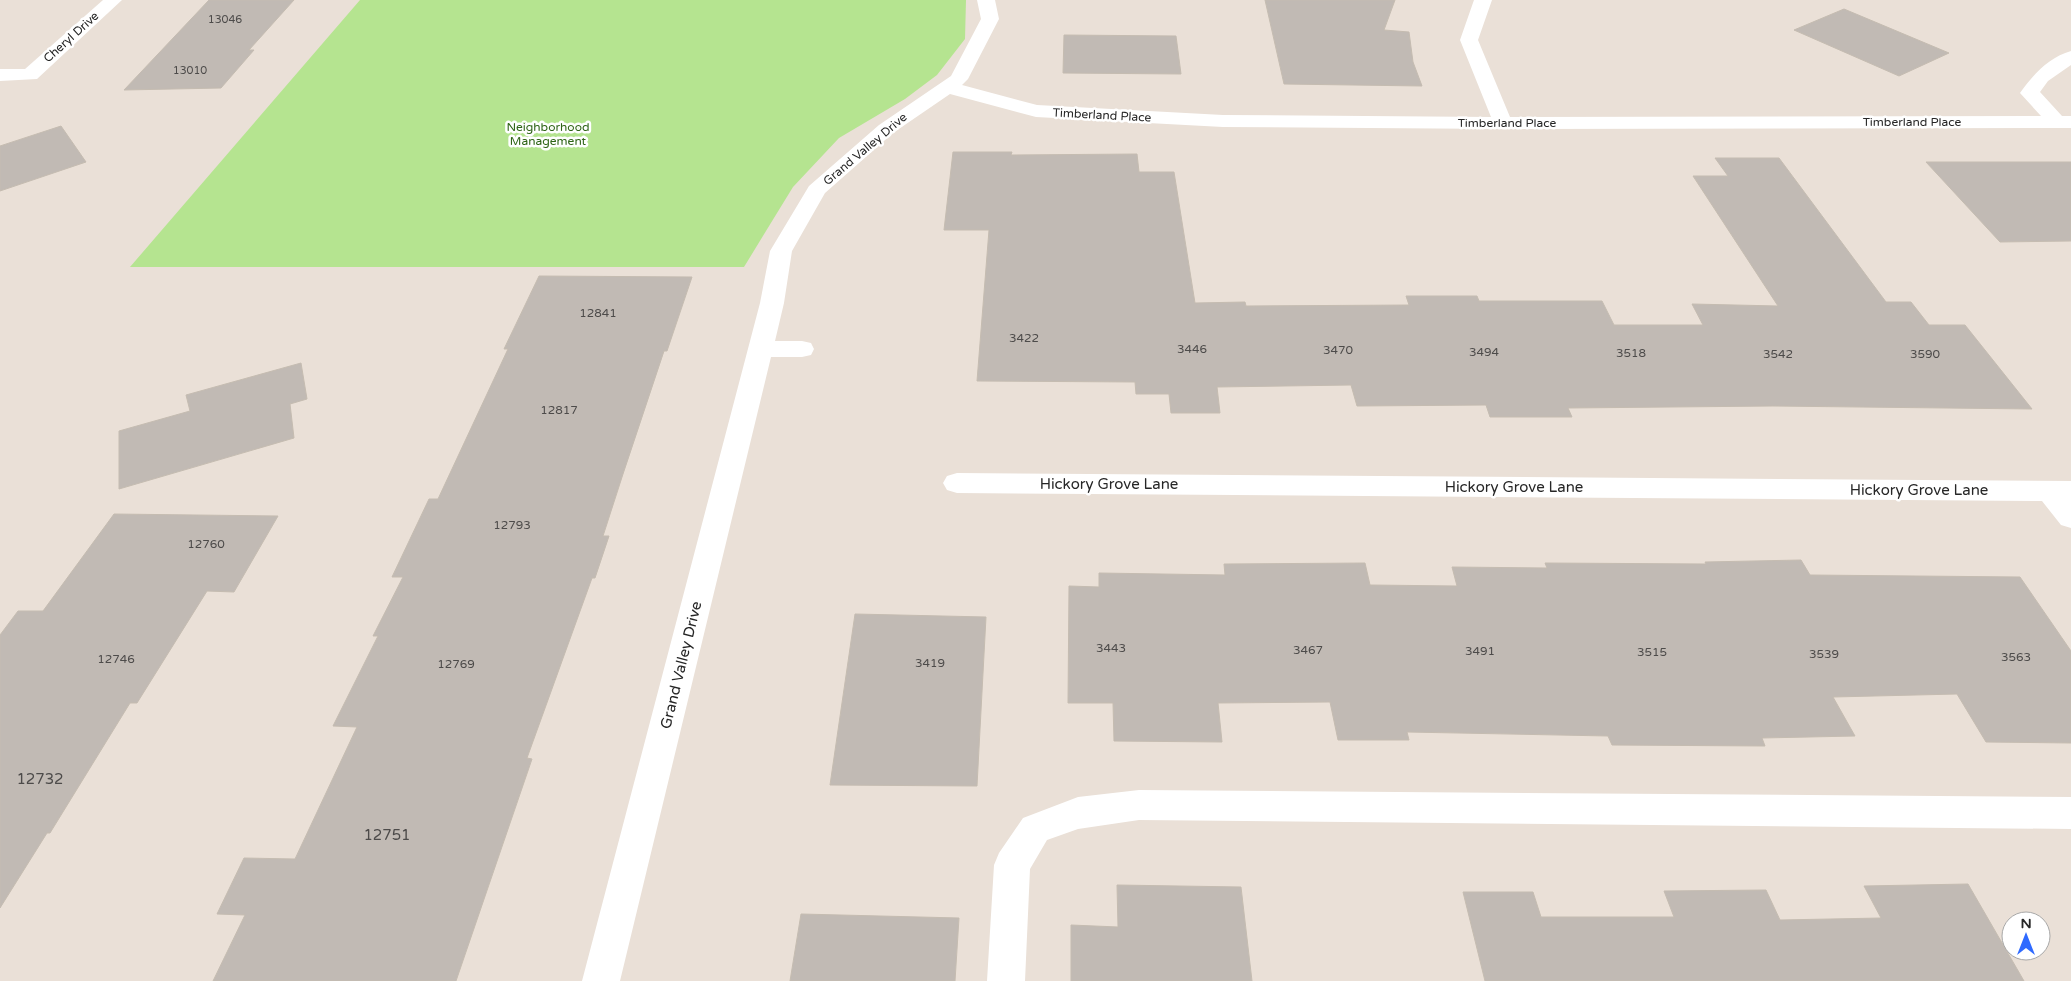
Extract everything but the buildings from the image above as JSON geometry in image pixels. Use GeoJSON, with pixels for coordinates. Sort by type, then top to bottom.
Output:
{"type":"FeatureCollection","features":[{"type":"Feature","properties":{"kind":"street","name":"Cheryl Drive"},"geometry":{"type":"LineString","coordinates":[[0,75],[30,75],[113,0]]}},
{"type":"Feature","properties":{"kind":"street","name":"Grand Valley Drive"},"geometry":{"type":"LineString","coordinates":[[601,981],[761,349],[772,303],[780,251],[816,190],[886,129],[959,79],[990,19],[986,0]]}},
{"type":"Feature","properties":{"kind":"street"},"geometry":{"type":"LineString","coordinates":[[1483,0],[1470,40],[1503,123]]}},
{"type":"Feature","properties":{"kind":"street"},"geometry":{"type":"LineString","coordinates":[[2064,122],[2030,92],[2041,77],[2071,57]]}},
{"type":"Feature","properties":{"kind":"street","name":"Timberland Place"},"geometry":{"type":"LineString","coordinates":[[946,87],[1036,111],[1223,121],[1503,123],[2064,122]]}},
{"type":"Feature","properties":{"kind":"street"},"geometry":{"type":"LineString","coordinates":[[761,349],[802,349]]}},
{"type":"Feature","properties":{"kind":"street","name":"Hickory Grove Lane"},"geometry":{"type":"LineString","coordinates":[[957,483],[2061,491]]}},
{"type":"Feature","properties":{"kind":"street"},"geometry":{"type":"LineString","coordinates":[[2061,491],[2071,518]]}},
{"type":"Feature","properties":{"kind":"street"},"geometry":{"type":"LineString","coordinates":[[1006,981],[1012,865],[1036,829],[1078,813],[1139,805],[2071,813]]}},
{"type":"Feature","properties":{"kind":"green space","name":"Neighborhood Management"},"geometry":{"type":"Polygon","coordinates":[[[360,0],[966,0],[965,39],[937,75],[905,99],[839,138],[793,187],[744,267],[130,267],[360,0]]]}}]}
